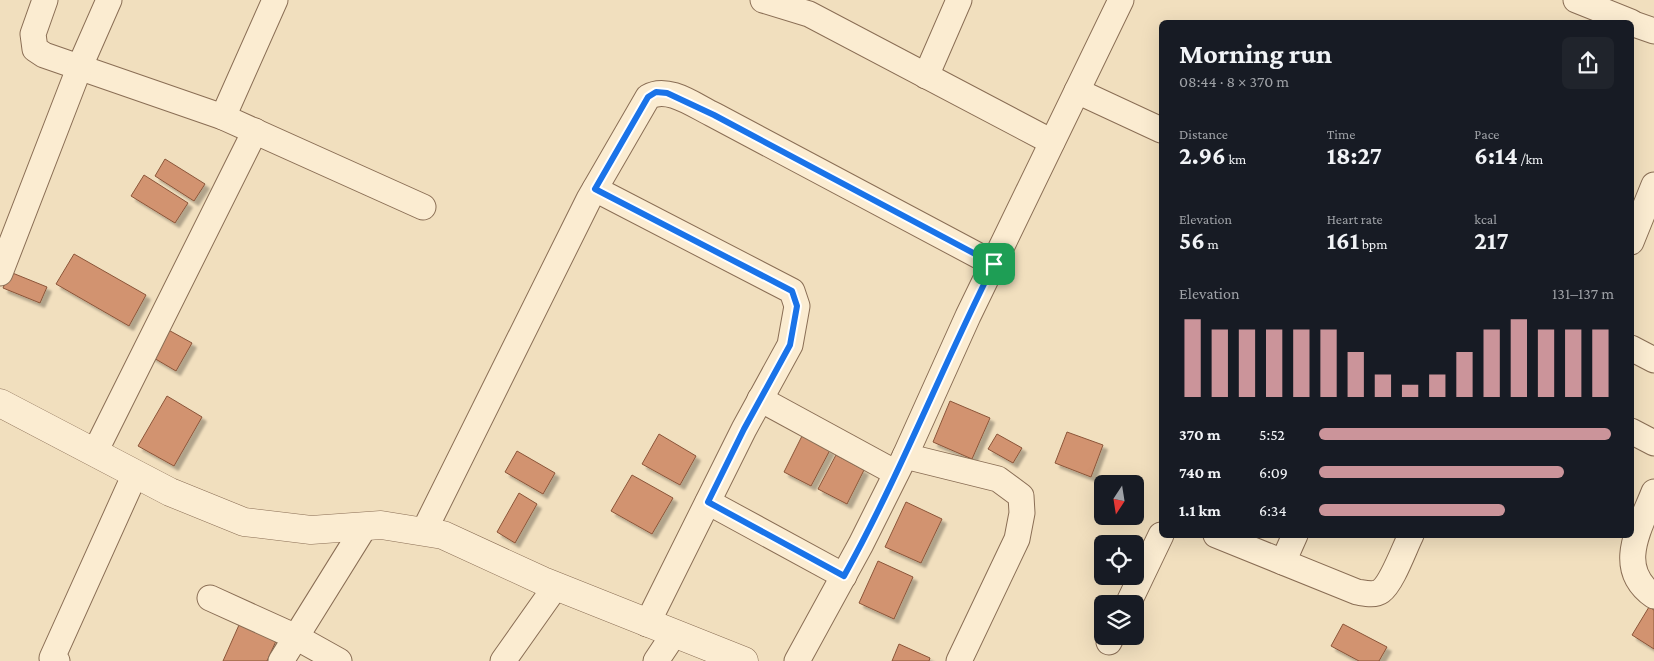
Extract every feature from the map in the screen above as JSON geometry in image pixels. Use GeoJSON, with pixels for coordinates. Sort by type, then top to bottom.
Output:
{"type":"FeatureCollection","features":[{"type":"Feature","properties":{"kind":"street"},"geometry":{"type":"LineString","coordinates":[[45,0],[33,34],[35,49],[44,55],[224,117],[423,207]]}},
{"type":"Feature","properties":{"kind":"street"},"geometry":{"type":"LineString","coordinates":[[0,273],[80,66],[109,0]]}},
{"type":"Feature","properties":{"kind":"street"},"geometry":{"type":"LineString","coordinates":[[224,117],[276,0]]}},
{"type":"Feature","properties":{"kind":"street"},"geometry":{"type":"LineString","coordinates":[[763,0],[812,7],[926,76],[1052,142]]}},
{"type":"Feature","properties":{"kind":"street"},"geometry":{"type":"LineString","coordinates":[[926,76],[959,0]]}},
{"type":"Feature","properties":{"kind":"street"},"geometry":{"type":"LineString","coordinates":[[797,661],[844,576],[900,465],[968,316],[1122,0]]}},
{"type":"Feature","properties":{"kind":"street"},"geometry":{"type":"LineString","coordinates":[[1582,10],[1620,20]]}},
{"type":"Feature","properties":{"kind":"street"},"geometry":{"type":"LineString","coordinates":[[1634,24],[1654,32]]}},
{"type":"Feature","properties":{"kind":"street"},"geometry":{"type":"LineString","coordinates":[[1077,91],[1159,129]]}},
{"type":"Feature","properties":{"kind":"street"},"geometry":{"type":"LineString","coordinates":[[424,531],[595,189],[648,97],[656,92],[667,93],[714,115],[994,264]]}},
{"type":"Feature","properties":{"kind":"street"},"geometry":{"type":"LineString","coordinates":[[95,452],[255,131]]}},
{"type":"Feature","properties":{"kind":"street"},"geometry":{"type":"LineString","coordinates":[[1634,235],[1654,185]]}},
{"type":"Feature","properties":{"kind":"street"},"geometry":{"type":"LineString","coordinates":[[595,189],[792,291],[797,306],[790,345],[760,399],[647,624]]}},
{"type":"Feature","properties":{"kind":"street"},"geometry":{"type":"LineString","coordinates":[[1634,350],[1654,360]]}},
{"type":"Feature","properties":{"kind":"street"},"geometry":{"type":"LineString","coordinates":[[760,399],[900,465],[998,479],[1020,496],[1022,513],[1017,538],[959,661]]}},
{"type":"Feature","properties":{"kind":"street"},"geometry":{"type":"LineString","coordinates":[[0,403],[170,492],[244,522],[311,530],[381,524],[443,535],[556,586],[647,624],[744,661]]}},
{"type":"Feature","properties":{"kind":"street"},"geometry":{"type":"LineString","coordinates":[[1634,432],[1654,443]]}},
{"type":"Feature","properties":{"kind":"street"},"geometry":{"type":"LineString","coordinates":[[57,661],[52,658],[136,474]]}},
{"type":"Feature","properties":{"kind":"street"},"geometry":{"type":"LineString","coordinates":[[1654,492],[1634,542],[1631,560],[1635,576],[1642,588],[1654,596]]}},
{"type":"Feature","properties":{"kind":"street"},"geometry":{"type":"LineString","coordinates":[[708,502],[844,576]]}},
{"type":"Feature","properties":{"kind":"street"},"geometry":{"type":"LineString","coordinates":[[281,661],[365,526]]}},
{"type":"Feature","properties":{"kind":"street"},"geometry":{"type":"LineString","coordinates":[[1132,595],[1159,538]]}},
{"type":"Feature","properties":{"kind":"street"},"geometry":{"type":"LineString","coordinates":[[1223,538],[1357,592],[1372,594],[1380,592],[1387,584],[1410,538]]}},
{"type":"Feature","properties":{"kind":"street"},"geometry":{"type":"LineString","coordinates":[[1283,562],[1294,538]]}},
{"type":"Feature","properties":{"kind":"street"},"geometry":{"type":"LineString","coordinates":[[503,661],[556,586]]}},
{"type":"Feature","properties":{"kind":"street"},"geometry":{"type":"LineString","coordinates":[[210,598],[296,637],[340,661]]}},
{"type":"Feature","properties":{"kind":"street"},"geometry":{"type":"LineString","coordinates":[[656,661],[674,634]]}},
{"type":"Feature","properties":{"kind":"building"},"geometry":{"type":"Polygon","coordinates":[[[165,159],[205,184],[194,201],[155,176],[165,159]]]}},
{"type":"Feature","properties":{"kind":"building"},"geometry":{"type":"Polygon","coordinates":[[[144,175],[188,203],[175,223],[131,196],[144,175]]]}},
{"type":"Feature","properties":{"kind":"building"},"geometry":{"type":"Polygon","coordinates":[[[74,254],[146,295],[129,326],[56,284],[74,254]]]}},
{"type":"Feature","properties":{"kind":"building"},"geometry":{"type":"Polygon","coordinates":[[[10,272],[47,287],[40,303],[3,288],[10,272]]]}},
{"type":"Feature","properties":{"kind":"building"},"geometry":{"type":"Polygon","coordinates":[[[163,327],[192,343],[176,371],[147,354],[163,327]]]}},
{"type":"Feature","properties":{"kind":"building"},"geometry":{"type":"Polygon","coordinates":[[[167,396],[202,417],[174,466],[138,446],[167,396]]]}},
{"type":"Feature","properties":{"kind":"building"},"geometry":{"type":"Polygon","coordinates":[[[950,401],[990,418],[972,459],[933,442],[950,401]]]}},
{"type":"Feature","properties":{"kind":"building"},"geometry":{"type":"Polygon","coordinates":[[[1067,432],[1103,445],[1091,477],[1055,463],[1067,432]]]}},
{"type":"Feature","properties":{"kind":"building"},"geometry":{"type":"Polygon","coordinates":[[[659,434],[696,456],[680,485],[642,464],[659,434]]]}},
{"type":"Feature","properties":{"kind":"building"},"geometry":{"type":"Polygon","coordinates":[[[997,434],[1022,448],[1013,463],[988,449],[997,434]]]}},
{"type":"Feature","properties":{"kind":"building"},"geometry":{"type":"Polygon","coordinates":[[[802,436],[830,450],[811,486],[784,472],[802,436]]]}},
{"type":"Feature","properties":{"kind":"building"},"geometry":{"type":"Polygon","coordinates":[[[517,451],[555,473],[543,494],[505,472],[517,451]]]}},
{"type":"Feature","properties":{"kind":"building"},"geometry":{"type":"Polygon","coordinates":[[[836,455],[864,470],[847,504],[818,489],[836,455]]]}},
{"type":"Feature","properties":{"kind":"building"},"geometry":{"type":"Polygon","coordinates":[[[632,475],[673,498],[652,534],[611,511],[632,475]]]}},
{"type":"Feature","properties":{"kind":"building"},"geometry":{"type":"Polygon","coordinates":[[[519,493],[537,504],[515,543],[497,532],[519,493]]]}},
{"type":"Feature","properties":{"kind":"building"},"geometry":{"type":"Polygon","coordinates":[[[906,502],[942,519],[921,563],[885,547],[906,502]]]}},
{"type":"Feature","properties":{"kind":"building"},"geometry":{"type":"Polygon","coordinates":[[[878,561],[913,577],[894,619],[859,603],[878,561]]]}},
{"type":"Feature","properties":{"kind":"building"},"geometry":{"type":"Polygon","coordinates":[[[1649,607],[1654,610],[1654,649],[1632,635],[1649,607]]]}},
{"type":"Feature","properties":{"kind":"building"},"geometry":{"type":"Polygon","coordinates":[[[1343,624],[1387,647],[1379,661],[1359,661],[1331,646],[1343,624]]]}},
{"type":"Feature","properties":{"kind":"building"},"geometry":{"type":"Polygon","coordinates":[[[239,625],[276,641],[267,661],[223,661],[239,625]]]}},
{"type":"Feature","properties":{"kind":"building"},"geometry":{"type":"Polygon","coordinates":[[[899,644],[930,658],[929,661],[892,661],[899,644]]]}},
{"type":"Feature","properties":{"kind":"route"},"geometry":{"type":"LineString","coordinates":[[656,92],[667,93],[714,115],[994,264],[968,316],[905,456],[844,576],[708,502],[744,429],[790,345],[797,306],[792,291],[595,189],[648,97],[656,92]]}}]}
